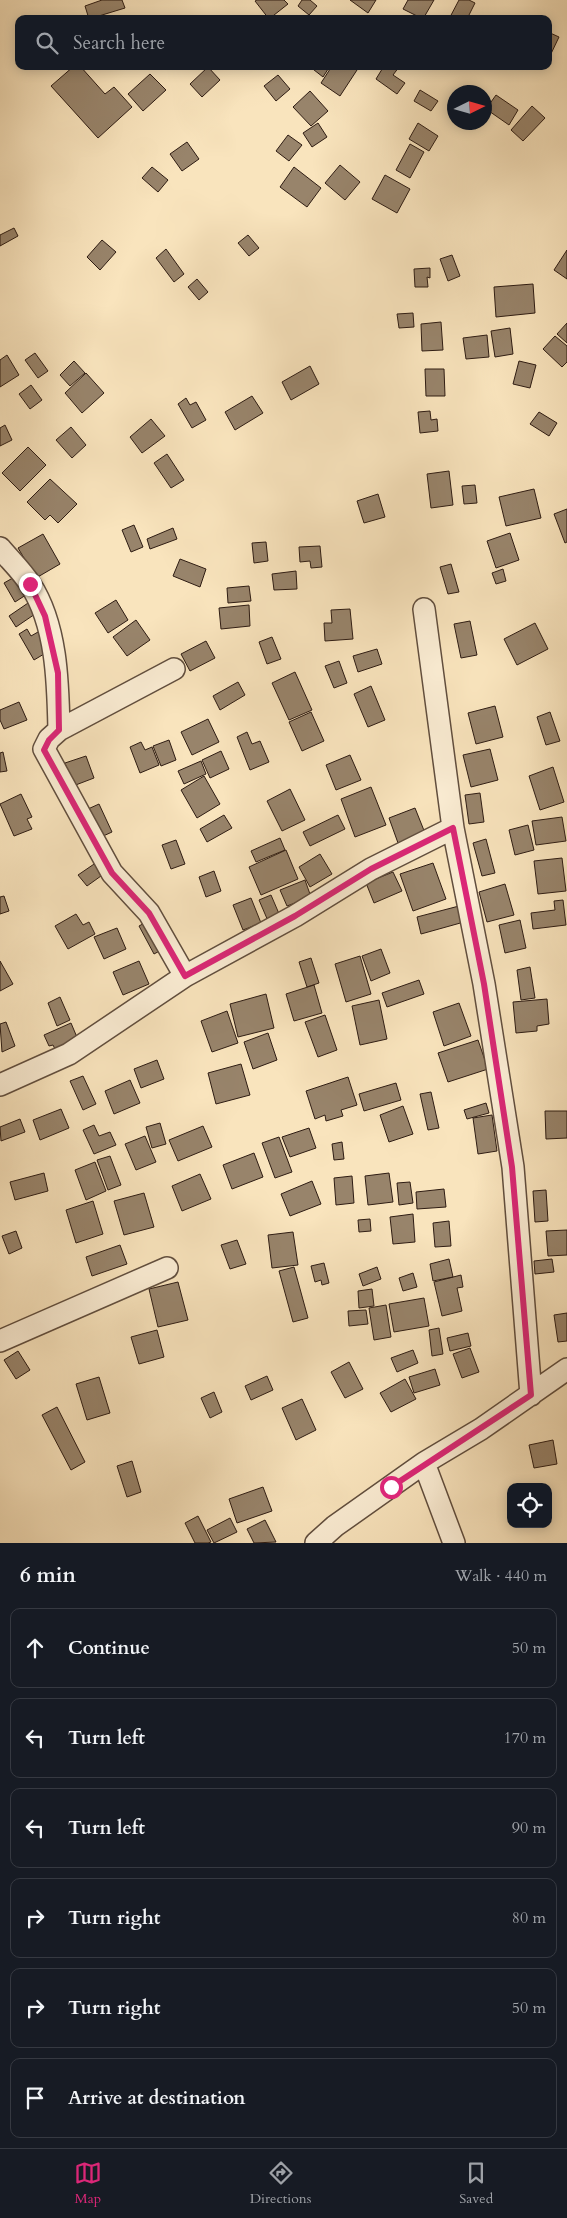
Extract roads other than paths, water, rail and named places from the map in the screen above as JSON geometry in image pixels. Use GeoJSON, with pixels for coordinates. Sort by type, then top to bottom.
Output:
{"type":"FeatureCollection","features":[{"type":"Feature","properties":{"kind":"street"},"geometry":{"type":"LineString","coordinates":[[0,548],[30,584],[45,616],[58,673],[59,730]]}},
{"type":"Feature","properties":{"kind":"street"},"geometry":{"type":"LineString","coordinates":[[424,609],[453,828],[484,984],[512,1167],[531,1395]]}},
{"type":"Feature","properties":{"kind":"street"},"geometry":{"type":"LineString","coordinates":[[174,669],[59,730],[49,740],[44,750],[112,873],[149,913],[185,976]]}},
{"type":"Feature","properties":{"kind":"street"},"geometry":{"type":"LineString","coordinates":[[0,1085],[69,1054],[185,976],[295,916],[371,869],[453,828]]}},
{"type":"Feature","properties":{"kind":"street"},"geometry":{"type":"LineString","coordinates":[[0,1341],[167,1268]]}},
{"type":"Feature","properties":{"kind":"street"},"geometry":{"type":"LineString","coordinates":[[316,1543],[335,1526],[424,1463],[531,1395],[567,1369]]}},
{"type":"Feature","properties":{"kind":"street"},"geometry":{"type":"LineString","coordinates":[[424,1463],[454,1543]]}}]}
